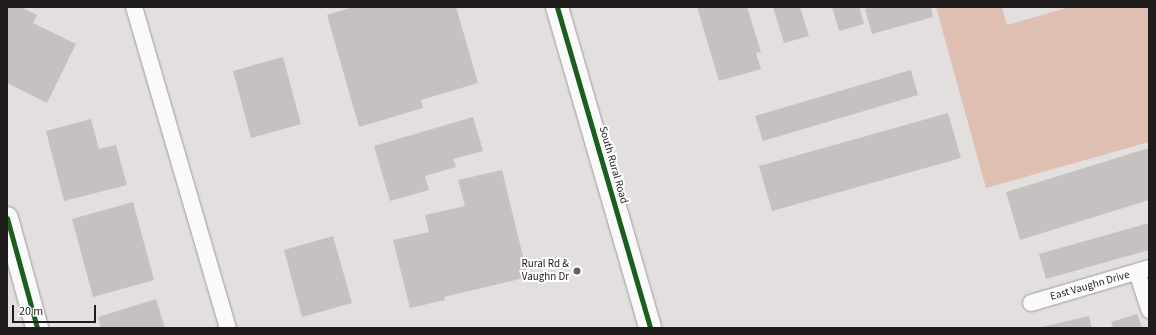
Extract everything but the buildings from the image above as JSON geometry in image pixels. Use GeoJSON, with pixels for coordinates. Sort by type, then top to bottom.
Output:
{"type":"FeatureCollection","features":[{"type":"Feature","properties":{"kind":"main road","name":"South Rural Road"},"geometry":{"type":"LineString","coordinates":[[557,7],[650,328]]}},
{"type":"Feature","properties":{"kind":"main road"},"geometry":{"type":"LineString","coordinates":[[7,218],[37,328]]}},
{"type":"Feature","properties":{"kind":"lane"},"geometry":{"type":"LineString","coordinates":[[134,7],[228,328]]}},
{"type":"Feature","properties":{"kind":"lane"},"geometry":{"type":"LineString","coordinates":[[1143,270],[1149,310]]}},
{"type":"Feature","properties":{"kind":"lane","name":"East Vaughn Drive"},"geometry":{"type":"LineString","coordinates":[[1031,303],[1143,270]]}},
{"type":"Feature","properties":{"kind":"shaded area"},"geometry":{"type":"Polygon","coordinates":[[[936,7],[1002,7],[1007,25],[1070,7],[1149,7],[1149,142],[986,188],[936,7]]]}},
{"type":"Feature","properties":{"kind":"cycle path"},"geometry":{"type":"LineString","coordinates":[[557,7],[650,328]]}},
{"type":"Feature","properties":{"kind":"cycle path"},"geometry":{"type":"LineString","coordinates":[[7,218],[37,328]]}},
{"type":"Feature","properties":{"kind":"place","name":"Rural Rd & Vaughn Dr"},"geometry":{"type":"Point","coordinates":[577,271]}}]}
